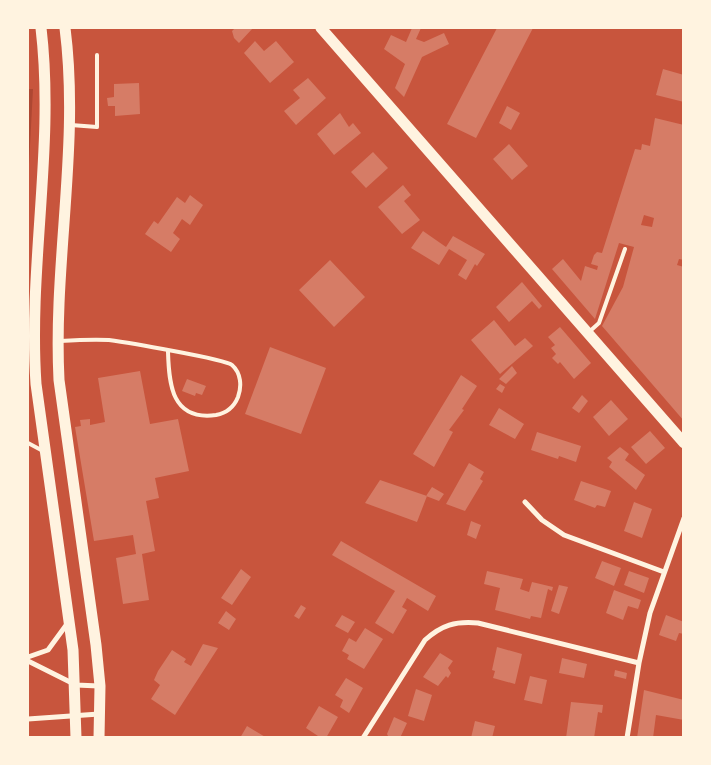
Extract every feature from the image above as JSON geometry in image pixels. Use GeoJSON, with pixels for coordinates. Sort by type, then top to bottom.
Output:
{"type":"FeatureCollection","features":[{"type":"Feature","properties":{"kind":"main road"},"geometry":{"type":"LineString","coordinates":[[41,28],[46,99],[33,343],[36,384],[76,685],[76,738]]}},
{"type":"Feature","properties":{"kind":"main road"},"geometry":{"type":"LineString","coordinates":[[65,28],[70,82],[69,125],[57,341],[59,380],[92,613],[100,686],[100,738]]}},
{"type":"Feature","properties":{"kind":"main road"},"geometry":{"type":"LineString","coordinates":[[321,28],[684,443]]}},
{"type":"Feature","properties":{"kind":"street"},"geometry":{"type":"LineString","coordinates":[[524,502],[542,520],[564,536],[664,572]]}},
{"type":"Feature","properties":{"kind":"street"},"geometry":{"type":"LineString","coordinates":[[627,738],[639,663],[650,613],[684,518]]}},
{"type":"Feature","properties":{"kind":"street"},"geometry":{"type":"LineString","coordinates":[[28,659],[48,650],[69,622]]}},
{"type":"Feature","properties":{"kind":"street"},"geometry":{"type":"LineString","coordinates":[[363,738],[425,640],[440,628],[459,622],[478,623],[639,663]]}},
{"type":"Feature","properties":{"kind":"street"},"geometry":{"type":"LineString","coordinates":[[28,659],[76,685],[100,686]]}},
{"type":"Feature","properties":{"kind":"street"},"geometry":{"type":"LineString","coordinates":[[28,719],[100,714]]}},
{"type":"Feature","properties":{"kind":"lane"},"geometry":{"type":"LineString","coordinates":[[69,125],[98,127],[97,55]]}},
{"type":"Feature","properties":{"kind":"lane"},"geometry":{"type":"LineString","coordinates":[[588,333],[599,323],[625,249]]}},
{"type":"Feature","properties":{"kind":"lane"},"geometry":{"type":"LineString","coordinates":[[57,341],[110,340],[168,352],[213,358],[231,364],[239,375],[240,390],[236,403],[225,414],[211,416],[193,413],[181,407],[172,393],[168,374],[168,352]]}},
{"type":"Feature","properties":{"kind":"lane"},"geometry":{"type":"LineString","coordinates":[[28,443],[46,452]]}},
{"type":"Feature","properties":{"kind":"shaded area"},"geometry":{"type":"Polygon","coordinates":[[[28,89],[33,89],[28,183],[28,89]]]}},
{"type":"Feature","properties":{"kind":"building"},"geometry":{"type":"Polygon","coordinates":[[[235,28],[253,28],[239,43],[234,38],[232,31],[235,28]]]}},
{"type":"Feature","properties":{"kind":"building"},"geometry":{"type":"Polygon","coordinates":[[[412,28],[421,28],[416,39],[424,42],[444,33],[449,44],[422,57],[404,97],[395,88],[405,64],[384,49],[391,35],[406,42],[412,28]]]}},
{"type":"Feature","properties":{"kind":"building"},"geometry":{"type":"Polygon","coordinates":[[[497,28],[533,28],[476,138],[447,124],[497,28]]]}},
{"type":"Feature","properties":{"kind":"building"},"geometry":{"type":"Polygon","coordinates":[[[255,41],[264,51],[276,41],[294,62],[270,83],[244,53],[255,41]]]}},
{"type":"Feature","properties":{"kind":"building"},"geometry":{"type":"Polygon","coordinates":[[[663,69],[684,75],[684,102],[656,95],[663,69]]]}},
{"type":"Feature","properties":{"kind":"building"},"geometry":{"type":"Polygon","coordinates":[[[308,78],[326,98],[296,125],[284,111],[300,98],[293,90],[308,78]]]}},
{"type":"Feature","properties":{"kind":"building"},"geometry":{"type":"Polygon","coordinates":[[[139,83],[140,114],[115,116],[115,106],[108,106],[107,98],[114,97],[114,84],[139,83]]]}},
{"type":"Feature","properties":{"kind":"building"},"geometry":{"type":"Polygon","coordinates":[[[507,106],[520,113],[511,130],[499,123],[507,106]]]}},
{"type":"Feature","properties":{"kind":"building"},"geometry":{"type":"Polygon","coordinates":[[[340,113],[349,127],[353,123],[361,133],[334,155],[317,134],[340,113]]]}},
{"type":"Feature","properties":{"kind":"building"},"geometry":{"type":"Polygon","coordinates":[[[655,118],[684,125],[684,260],[679,259],[677,265],[684,267],[684,421],[602,326],[623,287],[634,247],[619,243],[595,319],[552,269],[563,259],[581,281],[585,266],[597,270],[598,266],[591,264],[597,252],[602,253],[635,149],[641,150],[642,144],[650,146],[655,118]],[[644,215],[641,225],[652,227],[654,218],[644,215]]]}},
{"type":"Feature","properties":{"kind":"building"},"geometry":{"type":"Polygon","coordinates":[[[509,144],[528,166],[512,180],[493,159],[509,144]]]}},
{"type":"Feature","properties":{"kind":"building"},"geometry":{"type":"Polygon","coordinates":[[[373,152],[388,168],[366,188],[351,172],[373,152]]]}},
{"type":"Feature","properties":{"kind":"building"},"geometry":{"type":"Polygon","coordinates":[[[403,185],[411,195],[404,201],[420,220],[402,234],[378,207],[403,185]]]}},
{"type":"Feature","properties":{"kind":"building"},"geometry":{"type":"Polygon","coordinates":[[[190,195],[203,205],[190,225],[182,219],[173,233],[180,239],[171,252],[145,234],[154,221],[158,224],[177,197],[185,203],[190,195]]]}},
{"type":"Feature","properties":{"kind":"building"},"geometry":{"type":"Polygon","coordinates":[[[423,231],[446,247],[453,236],[485,254],[477,266],[475,264],[466,280],[458,275],[467,260],[449,249],[439,265],[411,248],[423,231]]]}},
{"type":"Feature","properties":{"kind":"building"},"geometry":{"type":"Polygon","coordinates":[[[330,260],[365,297],[334,327],[299,290],[330,260]]]}},
{"type":"Feature","properties":{"kind":"building"},"geometry":{"type":"Polygon","coordinates":[[[522,282],[542,306],[539,309],[532,301],[509,322],[496,307],[522,282]]]}},
{"type":"Feature","properties":{"kind":"building"},"geometry":{"type":"Polygon","coordinates":[[[494,320],[515,346],[525,338],[533,346],[500,374],[471,340],[494,320]]]}},
{"type":"Feature","properties":{"kind":"building"},"geometry":{"type":"Polygon","coordinates":[[[560,327],[591,363],[574,379],[560,362],[558,364],[552,358],[556,354],[551,348],[555,345],[548,337],[560,327]]]}},
{"type":"Feature","properties":{"kind":"building"},"geometry":{"type":"Polygon","coordinates":[[[270,347],[326,368],[301,434],[245,414],[270,347]]]}},
{"type":"Feature","properties":{"kind":"building"},"geometry":{"type":"Polygon","coordinates":[[[512,366],[517,373],[506,384],[499,379],[512,366]]]}},
{"type":"Feature","properties":{"kind":"building"},"geometry":{"type":"Polygon","coordinates":[[[140,371],[150,424],[178,419],[189,471],[155,478],[159,498],[146,501],[155,551],[142,554],[149,600],[123,604],[116,558],[136,554],[133,535],[94,541],[75,427],[81,426],[80,420],[90,419],[90,425],[105,422],[98,378],[140,371]]]}},
{"type":"Feature","properties":{"kind":"building"},"geometry":{"type":"Polygon","coordinates":[[[461,375],[477,386],[462,409],[464,410],[449,430],[453,432],[434,467],[413,454],[461,375]]]}},
{"type":"Feature","properties":{"kind":"building"},"geometry":{"type":"Polygon","coordinates":[[[187,379],[206,386],[202,395],[196,393],[195,396],[182,391],[187,379]]]}},
{"type":"Feature","properties":{"kind":"building"},"geometry":{"type":"Polygon","coordinates":[[[500,384],[505,387],[502,393],[496,389],[500,384]]]}},
{"type":"Feature","properties":{"kind":"building"},"geometry":{"type":"Polygon","coordinates":[[[582,395],[588,401],[579,413],[572,408],[582,395]]]}},
{"type":"Feature","properties":{"kind":"building"},"geometry":{"type":"Polygon","coordinates":[[[611,400],[628,419],[609,436],[593,417],[611,400]]]}},
{"type":"Feature","properties":{"kind":"building"},"geometry":{"type":"Polygon","coordinates":[[[499,408],[524,424],[515,439],[489,425],[499,408]]]}},
{"type":"Feature","properties":{"kind":"building"},"geometry":{"type":"Polygon","coordinates":[[[650,431],[665,448],[646,464],[631,447],[650,431]]]}},
{"type":"Feature","properties":{"kind":"building"},"geometry":{"type":"Polygon","coordinates":[[[537,432],[581,446],[576,462],[559,456],[558,459],[531,450],[537,432]]]}},
{"type":"Feature","properties":{"kind":"building"},"geometry":{"type":"Polygon","coordinates":[[[620,447],[629,454],[625,460],[645,475],[636,490],[609,467],[612,462],[607,458],[620,447]]]}},
{"type":"Feature","properties":{"kind":"building"},"geometry":{"type":"Polygon","coordinates":[[[469,463],[484,472],[480,479],[483,481],[465,511],[446,504],[469,463]]]}},
{"type":"Feature","properties":{"kind":"building"},"geometry":{"type":"Polygon","coordinates":[[[380,480],[427,496],[417,522],[365,503],[380,480]]]}},
{"type":"Feature","properties":{"kind":"building"},"geometry":{"type":"Polygon","coordinates":[[[581,481],[611,491],[605,507],[597,505],[595,508],[574,500],[581,481]]]}},
{"type":"Feature","properties":{"kind":"building"},"geometry":{"type":"Polygon","coordinates":[[[432,487],[444,494],[439,501],[426,496],[432,487]]]}},
{"type":"Feature","properties":{"kind":"building"},"geometry":{"type":"Polygon","coordinates":[[[634,502],[652,509],[642,538],[624,531],[634,502]]]}},
{"type":"Feature","properties":{"kind":"building"},"geometry":{"type":"Polygon","coordinates":[[[471,521],[481,525],[476,539],[467,535],[471,521]]]}},
{"type":"Feature","properties":{"kind":"building"},"geometry":{"type":"Polygon","coordinates":[[[341,541],[436,596],[428,611],[407,598],[402,607],[407,610],[393,634],[375,623],[395,591],[332,555],[341,541]]]}},
{"type":"Feature","properties":{"kind":"building"},"geometry":{"type":"Polygon","coordinates":[[[602,561],[621,568],[614,586],[595,578],[602,561]]]}},
{"type":"Feature","properties":{"kind":"building"},"geometry":{"type":"Polygon","coordinates":[[[241,569],[251,577],[232,605],[221,598],[241,569]]]}},
{"type":"Feature","properties":{"kind":"building"},"geometry":{"type":"Polygon","coordinates":[[[487,571],[523,579],[520,589],[529,592],[532,582],[553,587],[552,591],[548,589],[541,618],[531,616],[530,619],[495,610],[500,588],[484,584],[487,571]]]}},
{"type":"Feature","properties":{"kind":"building"},"geometry":{"type":"Polygon","coordinates":[[[629,571],[649,578],[644,593],[624,585],[629,571]]]}},
{"type":"Feature","properties":{"kind":"building"},"geometry":{"type":"Polygon","coordinates":[[[559,585],[568,587],[559,614],[551,611],[559,585]]]}},
{"type":"Feature","properties":{"kind":"building"},"geometry":{"type":"Polygon","coordinates":[[[614,590],[641,600],[638,609],[628,606],[623,620],[606,613],[614,590]]]}},
{"type":"Feature","properties":{"kind":"building"},"geometry":{"type":"Polygon","coordinates":[[[301,605],[306,608],[299,619],[294,616],[301,605]]]}},
{"type":"Feature","properties":{"kind":"building"},"geometry":{"type":"Polygon","coordinates":[[[226,611],[236,619],[229,630],[218,623],[226,611]]]}},
{"type":"Feature","properties":{"kind":"building"},"geometry":{"type":"Polygon","coordinates":[[[342,615],[355,622],[348,633],[335,626],[342,615]]]}},
{"type":"Feature","properties":{"kind":"building"},"geometry":{"type":"Polygon","coordinates":[[[666,615],[684,622],[684,634],[679,633],[676,641],[659,635],[666,615]]]}},
{"type":"Feature","properties":{"kind":"building"},"geometry":{"type":"Polygon","coordinates":[[[365,628],[383,639],[364,669],[347,659],[349,655],[342,651],[349,638],[356,642],[365,628]]]}},
{"type":"Feature","properties":{"kind":"building"},"geometry":{"type":"Polygon","coordinates":[[[203,644],[218,648],[175,715],[151,699],[160,685],[154,680],[172,650],[186,659],[184,662],[191,666],[203,644]]]}},
{"type":"Feature","properties":{"kind":"building"},"geometry":{"type":"Polygon","coordinates":[[[497,647],[522,654],[515,684],[493,678],[495,671],[492,670],[497,647]]]}},
{"type":"Feature","properties":{"kind":"building"},"geometry":{"type":"Polygon","coordinates":[[[440,653],[453,661],[448,668],[451,673],[448,678],[446,676],[438,686],[423,677],[440,653]]]}},
{"type":"Feature","properties":{"kind":"building"},"geometry":{"type":"Polygon","coordinates":[[[562,658],[587,664],[584,678],[559,673],[562,658]]]}},
{"type":"Feature","properties":{"kind":"building"},"geometry":{"type":"Polygon","coordinates":[[[615,670],[627,673],[626,679],[614,676],[615,670]]]}},
{"type":"Feature","properties":{"kind":"building"},"geometry":{"type":"Polygon","coordinates":[[[530,676],[547,680],[542,704],[524,700],[530,676]]]}},
{"type":"Feature","properties":{"kind":"building"},"geometry":{"type":"Polygon","coordinates":[[[346,678],[363,688],[349,713],[340,707],[343,700],[335,695],[346,678]]]}},
{"type":"Feature","properties":{"kind":"building"},"geometry":{"type":"Polygon","coordinates":[[[416,689],[432,695],[424,721],[408,716],[416,689]]]}},
{"type":"Feature","properties":{"kind":"building"},"geometry":{"type":"Polygon","coordinates":[[[644,690],[684,700],[684,720],[656,715],[653,738],[637,738],[644,690]]]}},
{"type":"Feature","properties":{"kind":"building"},"geometry":{"type":"Polygon","coordinates":[[[571,702],[603,705],[602,713],[598,712],[594,738],[566,738],[571,702]]]}},
{"type":"Feature","properties":{"kind":"building"},"geometry":{"type":"Polygon","coordinates":[[[319,706],[338,717],[326,738],[321,738],[306,728],[319,706]]]}},
{"type":"Feature","properties":{"kind":"building"},"geometry":{"type":"Polygon","coordinates":[[[394,717],[407,723],[400,738],[389,738],[387,734],[394,717]]]}},
{"type":"Feature","properties":{"kind":"building"},"geometry":{"type":"Polygon","coordinates":[[[475,721],[495,726],[492,738],[471,738],[475,721]]]}},
{"type":"Feature","properties":{"kind":"building"},"geometry":{"type":"Polygon","coordinates":[[[247,726],[267,738],[240,738],[247,726]]]}}]}
